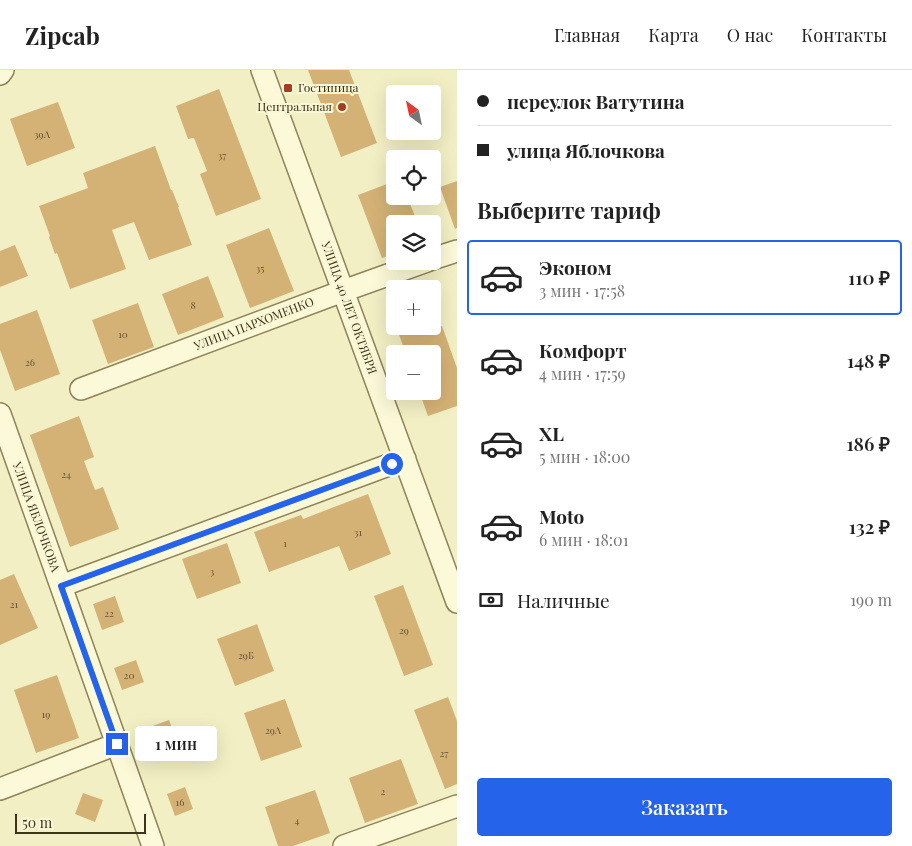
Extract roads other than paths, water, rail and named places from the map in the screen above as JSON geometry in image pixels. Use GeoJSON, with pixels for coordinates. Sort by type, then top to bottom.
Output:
{"type":"FeatureCollection","features":[{"type":"Feature","properties":{"kind":"street"},"geometry":{"type":"LineString","coordinates":[[0,74],[3,70]]}},
{"type":"Feature","properties":{"kind":"street","name":"УЛИЦА 40 ЛЕТ ОКТЯБРЯ"},"geometry":{"type":"LineString","coordinates":[[262,70],[457,602]]}},
{"type":"Feature","properties":{"kind":"street"},"geometry":{"type":"LineString","coordinates":[[441,256],[457,251]]}},
{"type":"Feature","properties":{"kind":"street","name":"УЛИЦА ПАРХОМЕНКО"},"geometry":{"type":"LineString","coordinates":[[81,389],[402,270]]}},
{"type":"Feature","properties":{"kind":"street","name":"УЛИЦА ЯБЛОЧКОВА"},"geometry":{"type":"LineString","coordinates":[[0,414],[153,846]]}},
{"type":"Feature","properties":{"kind":"street"},"geometry":{"type":"LineString","coordinates":[[61,586],[405,459]]}},
{"type":"Feature","properties":{"kind":"street"},"geometry":{"type":"LineString","coordinates":[[0,789],[117,744]]}},
{"type":"Feature","properties":{"kind":"street"},"geometry":{"type":"LineString","coordinates":[[344,846],[457,806]]}},
{"type":"Feature","properties":{"kind":"place","name":"Гостиница"},"geometry":{"type":"Point","coordinates":[288,88]}},
{"type":"Feature","properties":{"kind":"place","name":"Центральная"},"geometry":{"type":"Point","coordinates":[342,107]}}]}
